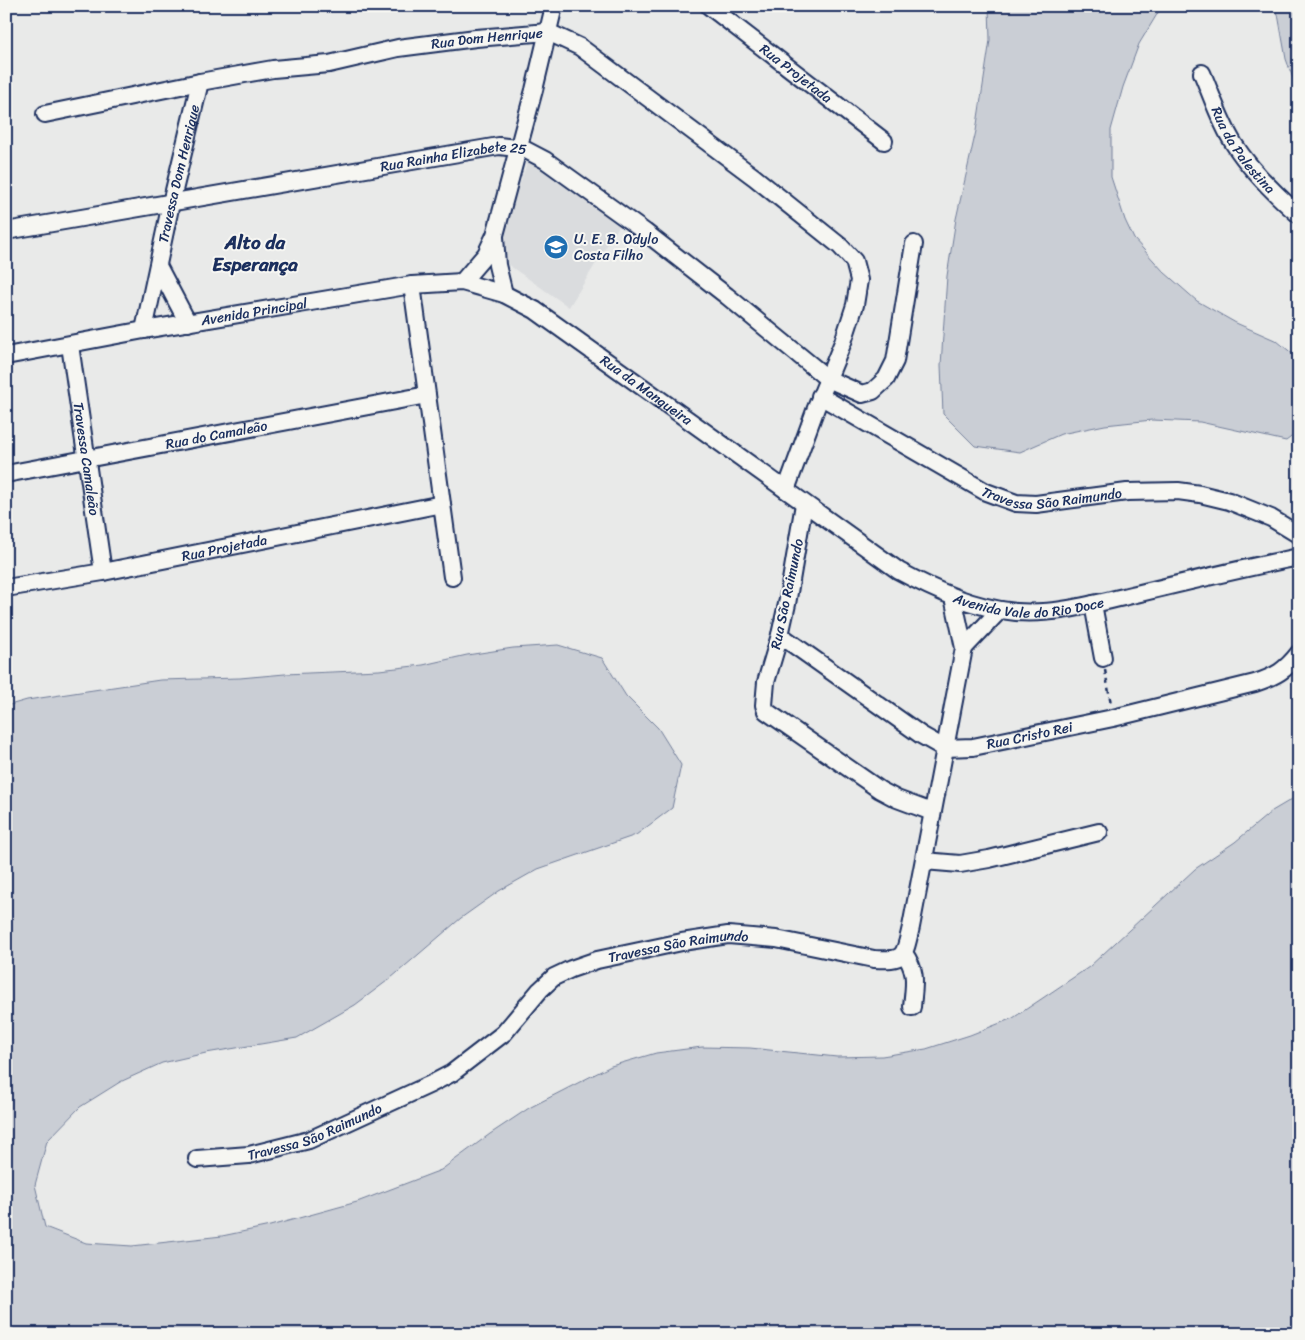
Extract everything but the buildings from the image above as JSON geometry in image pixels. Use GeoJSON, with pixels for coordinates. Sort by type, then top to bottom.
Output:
{"type":"FeatureCollection","features":[{"type":"Feature","properties":{"kind":"street"},"geometry":{"type":"LineString","coordinates":[[462,282],[486,254],[495,235],[554,6]]}},
{"type":"Feature","properties":{"kind":"street","name":"Rua Projetada"},"geometry":{"type":"LineString","coordinates":[[708,6],[884,141]]}},
{"type":"Feature","properties":{"kind":"street","name":"Rua Dom Henrique"},"geometry":{"type":"LineString","coordinates":[[46,114],[200,82],[273,69],[329,64],[398,48],[476,38],[548,32],[580,47],[754,177],[840,246],[854,261],[858,280],[855,305],[828,379]]}},
{"type":"Feature","properties":{"kind":"street","name":"Rua da Palestina"},"geometry":{"type":"LineString","coordinates":[[1202,73],[1233,142],[1248,164],[1299,215]]}},
{"type":"Feature","properties":{"kind":"street","name":"Travessa Dom Henrique"},"geometry":{"type":"LineString","coordinates":[[144,330],[171,203],[200,82]]}},
{"type":"Feature","properties":{"kind":"street","name":"Rua Rainha Elizabete 25"},"geometry":{"type":"LineString","coordinates":[[6,231],[499,146],[518,148],[545,160],[645,232],[828,379]]}},
{"type":"Feature","properties":{"kind":"street"},"geometry":{"type":"LineString","coordinates":[[495,235],[497,265],[504,294]]}},
{"type":"Feature","properties":{"kind":"street"},"geometry":{"type":"LineString","coordinates":[[786,490],[828,379],[862,394],[873,391],[886,380],[895,361],[914,244]]}},
{"type":"Feature","properties":{"kind":"street"},"geometry":{"type":"LineString","coordinates":[[158,266],[188,323]]}},
{"type":"Feature","properties":{"kind":"street","name":"Avenida Principal"},"geometry":{"type":"LineString","coordinates":[[6,356],[144,330],[412,285],[462,282],[504,294]]}},
{"type":"Feature","properties":{"kind":"street"},"geometry":{"type":"LineString","coordinates":[[412,285],[452,577]]}},
{"type":"Feature","properties":{"kind":"street","name":"Rua da Mangueira"},"geometry":{"type":"LineString","coordinates":[[504,294],[535,310],[786,490]]}},
{"type":"Feature","properties":{"kind":"street","name":"Travessa Camaleão"},"geometry":{"type":"LineString","coordinates":[[70,345],[103,572]]}},
{"type":"Feature","properties":{"kind":"street","name":"Rua do Camaleão"},"geometry":{"type":"LineString","coordinates":[[6,474],[427,395]]}},
{"type":"Feature","properties":{"kind":"street","name":"Travessa São Raimundo"},"geometry":{"type":"LineString","coordinates":[[820,396],[986,492],[1016,503],[1036,504],[1151,490],[1178,491],[1200,494],[1229,502],[1272,518],[1299,535]]}},
{"type":"Feature","properties":{"kind":"street","name":"Avenida Vale do Rio Doce"},"geometry":{"type":"LineString","coordinates":[[786,490],[899,571],[953,597],[1000,610],[1037,612],[1093,604],[1299,557]]}},
{"type":"Feature","properties":{"kind":"street","name":"Rua Projetada"},"geometry":{"type":"LineString","coordinates":[[6,588],[103,572],[442,504]]}},
{"type":"Feature","properties":{"kind":"street","name":"Rua São Raimundo"},"geometry":{"type":"LineString","coordinates":[[804,504],[780,635],[766,682],[764,705],[766,711],[880,790],[932,812]]}},
{"type":"Feature","properties":{"kind":"street"},"geometry":{"type":"LineString","coordinates":[[912,1007],[915,976],[911,963],[904,953],[924,861],[964,648],[953,597]]}},
{"type":"Feature","properties":{"kind":"street"},"geometry":{"type":"LineString","coordinates":[[1093,604],[1103,658]]}},
{"type":"Feature","properties":{"kind":"street"},"geometry":{"type":"LineString","coordinates":[[964,648],[1000,610]]}},
{"type":"Feature","properties":{"kind":"street"},"geometry":{"type":"LineString","coordinates":[[780,635],[921,735],[944,748]]}},
{"type":"Feature","properties":{"kind":"street","name":"Rua Cristo Rei"},"geometry":{"type":"LineString","coordinates":[[944,748],[973,747],[1113,718],[1255,683],[1275,676],[1287,668],[1299,653]]}},
{"type":"Feature","properties":{"kind":"street"},"geometry":{"type":"LineString","coordinates":[[924,861],[960,864],[989,860],[1099,832]]}},
{"type":"Feature","properties":{"kind":"street","name":"Travessa São Raimundo"},"geometry":{"type":"LineString","coordinates":[[198,1159],[249,1155],[309,1140],[431,1084],[452,1073],[504,1033],[540,990],[554,977],[597,960],[682,942],[728,935],[776,940],[874,959],[890,960],[898,958],[904,953]]}},
{"type":"Feature","properties":{"kind":"path"},"geometry":{"type":"LineString","coordinates":[[1103,658],[1113,718]]}},
{"type":"Feature","properties":{"kind":"shaded area"},"geometry":{"type":"Polygon","coordinates":[[[989,6],[1162,6],[1139,44],[1123,87],[1111,130],[1111,177],[1125,220],[1134,239],[1164,272],[1197,301],[1236,323],[1277,341],[1299,359],[1299,431],[1286,441],[1200,422],[1152,420],[1105,425],[1061,434],[1020,452],[975,446],[943,414],[941,365],[947,276],[956,219],[976,131],[990,40],[989,6]]]}},
{"type":"Feature","properties":{"kind":"shaded area"},"geometry":{"type":"Polygon","coordinates":[[[1271,6],[1299,6],[1299,95],[1286,59],[1278,14],[1271,6]]]}},
{"type":"Feature","properties":{"kind":"shaded area","name":"U. E. B. Odylo Costa Filho"},"geometry":{"type":"Polygon","coordinates":[[[528,160],[619,226],[569,307],[507,264],[504,230],[528,160]]]}},
{"type":"Feature","properties":{"kind":"shaded area"},"geometry":{"type":"Polygon","coordinates":[[[558,645],[602,658],[626,696],[658,728],[681,765],[672,808],[636,835],[538,869],[499,891],[461,918],[391,978],[355,1005],[297,1038],[206,1053],[162,1063],[120,1082],[80,1107],[47,1141],[35,1185],[45,1227],[86,1243],[132,1246],[222,1236],[270,1226],[357,1202],[441,1170],[529,1108],[611,1066],[656,1053],[702,1047],[750,1048],[837,1057],[882,1056],[926,1049],[970,1035],[1013,1018],[1089,967],[1195,869],[1235,842],[1272,811],[1299,795],[1299,1334],[6,1334],[6,706],[27,700],[160,680],[240,678],[379,670],[423,665],[467,655],[513,648],[558,645]]]}},
{"type":"Feature","properties":{"kind":"place","name":"U. E. B. Odylo Costa Filho"},"geometry":{"type":"Point","coordinates":[556,247]}},
{"type":"Feature","properties":{"kind":"district","name":"Alto da Esperança"},"geometry":{"type":"Point","coordinates":[255,253]}}]}
